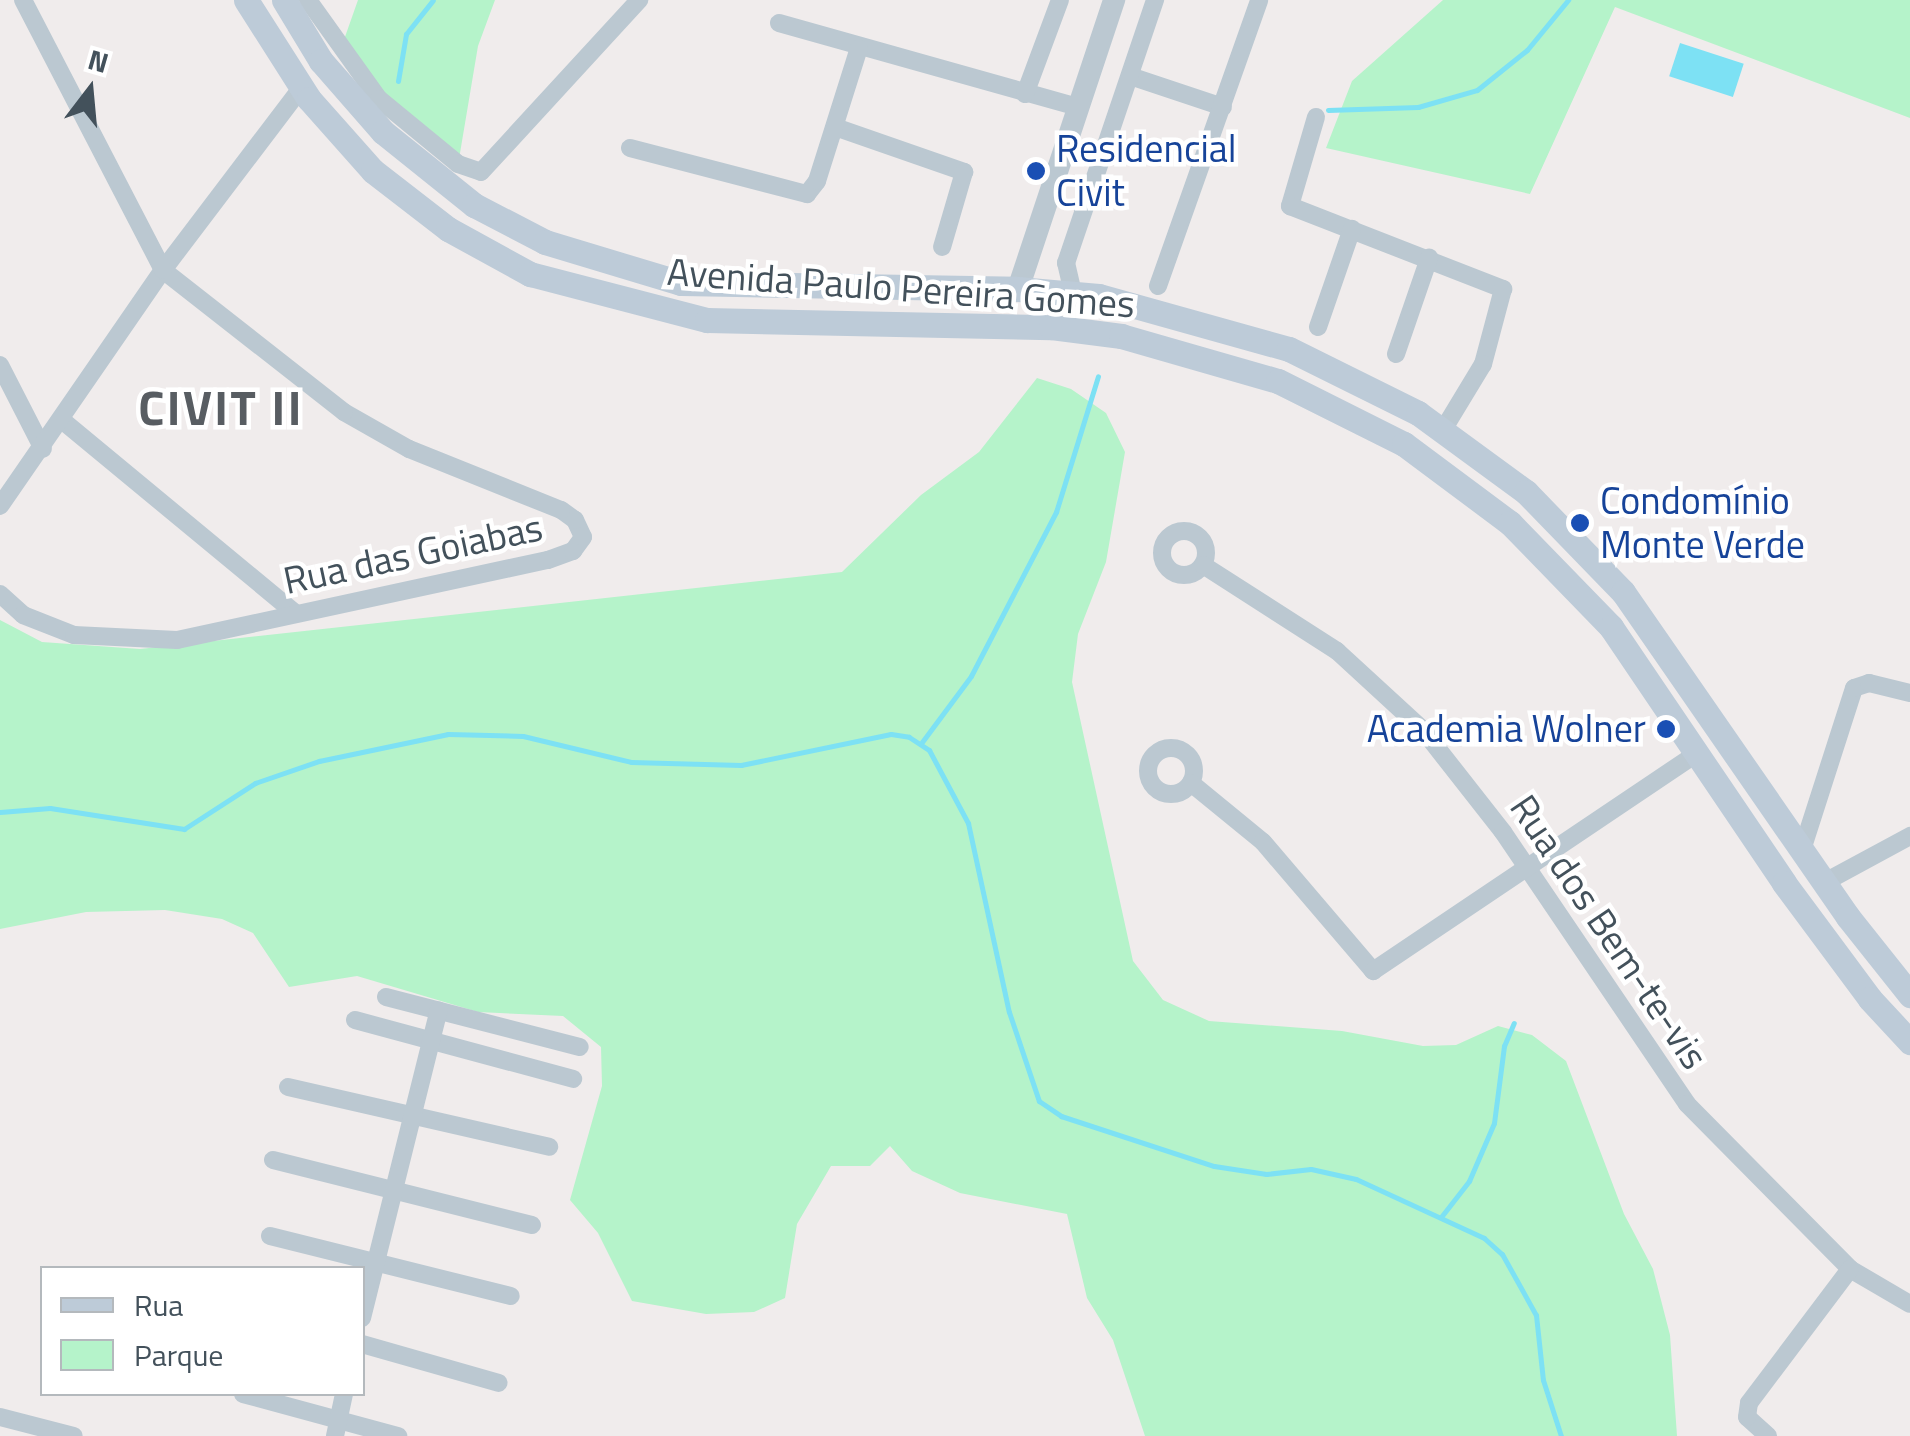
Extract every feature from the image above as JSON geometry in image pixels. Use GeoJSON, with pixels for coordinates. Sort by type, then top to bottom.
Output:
{"type":"FeatureCollection","features":[{"type":"Feature","properties":{"kind":"main road","name":"Avenida Paulo Pereira Gomes"},"geometry":{"type":"LineString","coordinates":[[246,0],[301,88],[360,158],[411,202],[494,256],[550,282],[706,320],[1098,332],[1224,362],[1334,404],[1446,472],[1546,557],[1624,643],[1856,982],[1910,1042]]}},
{"type":"Feature","properties":{"kind":"main road","name":"Avenida Paulo Pereira Gomes"},"geometry":{"type":"LineString","coordinates":[[284,0],[329,71],[382,132],[474,205],[545,242],[681,283],[1018,289],[1073,293],[1154,308],[1289,349],[1352,376],[1443,430],[1539,504],[1623,592],[1824,882],[1910,995]]}},
{"type":"Feature","properties":{"kind":"street"},"geometry":{"type":"LineString","coordinates":[[23,0],[163,270]]}},
{"type":"Feature","properties":{"kind":"street"},"geometry":{"type":"LineString","coordinates":[[308,0],[379,99],[458,164],[480,172],[638,0]]}},
{"type":"Feature","properties":{"kind":"street"},"geometry":{"type":"LineString","coordinates":[[1025,94],[1060,0]]}},
{"type":"Feature","properties":{"kind":"street"},"geometry":{"type":"LineString","coordinates":[[1018,289],[1114,0]]}},
{"type":"Feature","properties":{"kind":"street"},"geometry":{"type":"LineString","coordinates":[[1073,293],[1066,264],[1156,0]]}},
{"type":"Feature","properties":{"kind":"street"},"geometry":{"type":"LineString","coordinates":[[1158,286],[1259,0]]}},
{"type":"Feature","properties":{"kind":"street"},"geometry":{"type":"LineString","coordinates":[[779,23],[1077,107]]}},
{"type":"Feature","properties":{"kind":"street"},"geometry":{"type":"LineString","coordinates":[[630,148],[807,194],[835,127],[858,48]]}},
{"type":"Feature","properties":{"kind":"street"},"geometry":{"type":"LineString","coordinates":[[1130,76],[1222,107]]}},
{"type":"Feature","properties":{"kind":"street"},"geometry":{"type":"LineString","coordinates":[[0,506],[163,270],[301,88]]}},
{"type":"Feature","properties":{"kind":"street"},"geometry":{"type":"LineString","coordinates":[[1316,116],[1288,202],[1352,230],[1494,281],[1504,293],[1472,388],[1443,430]]}},
{"type":"Feature","properties":{"kind":"street"},"geometry":{"type":"LineString","coordinates":[[835,127],[964,172],[942,247]]}},
{"type":"Feature","properties":{"kind":"street"},"geometry":{"type":"LineString","coordinates":[[1318,327],[1352,230]]}},
{"type":"Feature","properties":{"kind":"street"},"geometry":{"type":"LineString","coordinates":[[1396,354],[1430,258]]}},
{"type":"Feature","properties":{"kind":"street","name":"Rua das Goiabas"},"geometry":{"type":"LineString","coordinates":[[0,594],[46,626],[142,643],[548,560],[580,544],[581,527],[561,510],[370,428],[163,270]]}},
{"type":"Feature","properties":{"kind":"street"},"geometry":{"type":"LineString","coordinates":[[0,365],[43,449]]}},
{"type":"Feature","properties":{"kind":"street"},"geometry":{"type":"LineString","coordinates":[[62,421],[294,612]]}},
{"type":"Feature","properties":{"kind":"street","name":"Rua dos Bem-te-vis"},"geometry":{"type":"LineString","coordinates":[[1203,566],[1309,631],[1383,690],[1466,780],[1686,1104],[1850,1269],[1910,1304]]}},
{"type":"Feature","properties":{"kind":"street"},"geometry":{"type":"LineString","coordinates":[[1802,850],[1854,688],[1869,683],[1910,694]]}},
{"type":"Feature","properties":{"kind":"street"},"geometry":{"type":"LineString","coordinates":[[1191,783],[1263,842],[1368,970],[1385,966],[1698,753]]}},
{"type":"Feature","properties":{"kind":"street"},"geometry":{"type":"LineString","coordinates":[[1824,882],[1910,836]]}},
{"type":"Feature","properties":{"kind":"street"},"geometry":{"type":"LineString","coordinates":[[386,996],[580,1047]]}},
{"type":"Feature","properties":{"kind":"street"},"geometry":{"type":"LineString","coordinates":[[365,1306],[440,1010]]}},
{"type":"Feature","properties":{"kind":"street"},"geometry":{"type":"LineString","coordinates":[[354,1020],[573,1079]]}},
{"type":"Feature","properties":{"kind":"street"},"geometry":{"type":"LineString","coordinates":[[288,1087],[549,1147]]}},
{"type":"Feature","properties":{"kind":"street"},"geometry":{"type":"LineString","coordinates":[[273,1160],[532,1225]]}},
{"type":"Feature","properties":{"kind":"street"},"geometry":{"type":"LineString","coordinates":[[270,1236],[511,1296]]}},
{"type":"Feature","properties":{"kind":"street"},"geometry":{"type":"LineString","coordinates":[[1768,1436],[1747,1417],[1748,1403],[1850,1269]]}},
{"type":"Feature","properties":{"kind":"street"},"geometry":{"type":"LineString","coordinates":[[365,1345],[499,1383]]}},
{"type":"Feature","properties":{"kind":"street"},"geometry":{"type":"LineString","coordinates":[[249,1396],[337,1427],[398,1436]]}},
{"type":"Feature","properties":{"kind":"street"},"geometry":{"type":"LineString","coordinates":[[337,1427],[344,1396]]}},
{"type":"Feature","properties":{"kind":"street"},"geometry":{"type":"LineString","coordinates":[[0,1417],[74,1436]]}},
{"type":"Feature","properties":{"kind":"green space"},"geometry":{"type":"Polygon","coordinates":[[[358,0],[495,0],[478,46],[459,159],[422,132],[340,51],[358,0]]]}},
{"type":"Feature","properties":{"kind":"green space"},"geometry":{"type":"Polygon","coordinates":[[[1443,0],[1910,0],[1910,118],[1615,7],[1530,194],[1326,148],[1352,81],[1443,0]]]}},
{"type":"Feature","properties":{"kind":"green space"},"geometry":{"type":"Polygon","coordinates":[[[1037,378],[1071,389],[1106,413],[1125,452],[1106,562],[1078,634],[1072,682],[1133,961],[1163,1000],[1209,1021],[1342,1031],[1423,1046],[1456,1045],[1498,1026],[1532,1035],[1566,1061],[1624,1214],[1653,1269],[1670,1335],[1677,1436],[1145,1436],[1113,1340],[1087,1298],[1067,1214],[960,1193],[912,1171],[890,1146],[870,1166],[831,1166],[797,1224],[785,1298],[754,1312],[706,1314],[632,1301],[598,1233],[570,1200],[602,1086],[601,1047],[563,1016],[478,1012],[357,976],[289,987],[253,933],[222,919],[165,910],[86,912],[0,929],[0,620],[42,642],[140,649],[842,572],[921,495],[979,452],[1037,378]]]}},
{"type":"Feature","properties":{"kind":"water"},"geometry":{"type":"Polygon","coordinates":[[[1680,43],[1744,64],[1733,97],[1669,76],[1680,43]]]}},
{"type":"Feature","properties":{"kind":"waterway"},"geometry":{"type":"LineString","coordinates":[[398,81],[406,34],[433,0]]}},
{"type":"Feature","properties":{"kind":"waterway"},"geometry":{"type":"LineString","coordinates":[[1328,110],[1418,107],[1477,90],[1527,50],[1568,0]]}},
{"type":"Feature","properties":{"kind":"waterway"},"geometry":{"type":"LineString","coordinates":[[922,742],[971,676],[1056,512],[1098,376]]}},
{"type":"Feature","properties":{"kind":"waterway"},"geometry":{"type":"LineString","coordinates":[[0,812],[50,808],[184,829],[255,783],[319,761],[448,734],[523,736],[631,762],[741,765],[891,734],[909,737],[929,750],[968,823],[1009,1012],[1039,1101],[1061,1116],[1214,1166],[1266,1174],[1311,1169],[1356,1179],[1484,1238],[1502,1254],[1536,1315],[1543,1380],[1561,1436]]}},
{"type":"Feature","properties":{"kind":"waterway"},"geometry":{"type":"LineString","coordinates":[[1441,1217],[1469,1181],[1494,1123],[1504,1046],[1514,1023]]}},
{"type":"Feature","properties":{"kind":"place","name":"Residencial Civit"},"geometry":{"type":"Point","coordinates":[1036,171]}},
{"type":"Feature","properties":{"kind":"place","name":"Condomínio Monte Verde"},"geometry":{"type":"Point","coordinates":[1580,523]}},
{"type":"Feature","properties":{"kind":"place","name":"Academia Wolner"},"geometry":{"type":"Point","coordinates":[1666,729]}},
{"type":"Feature","properties":{"kind":"district","name":"CIVIT II"},"geometry":{"type":"Point","coordinates":[221,408]}}]}
